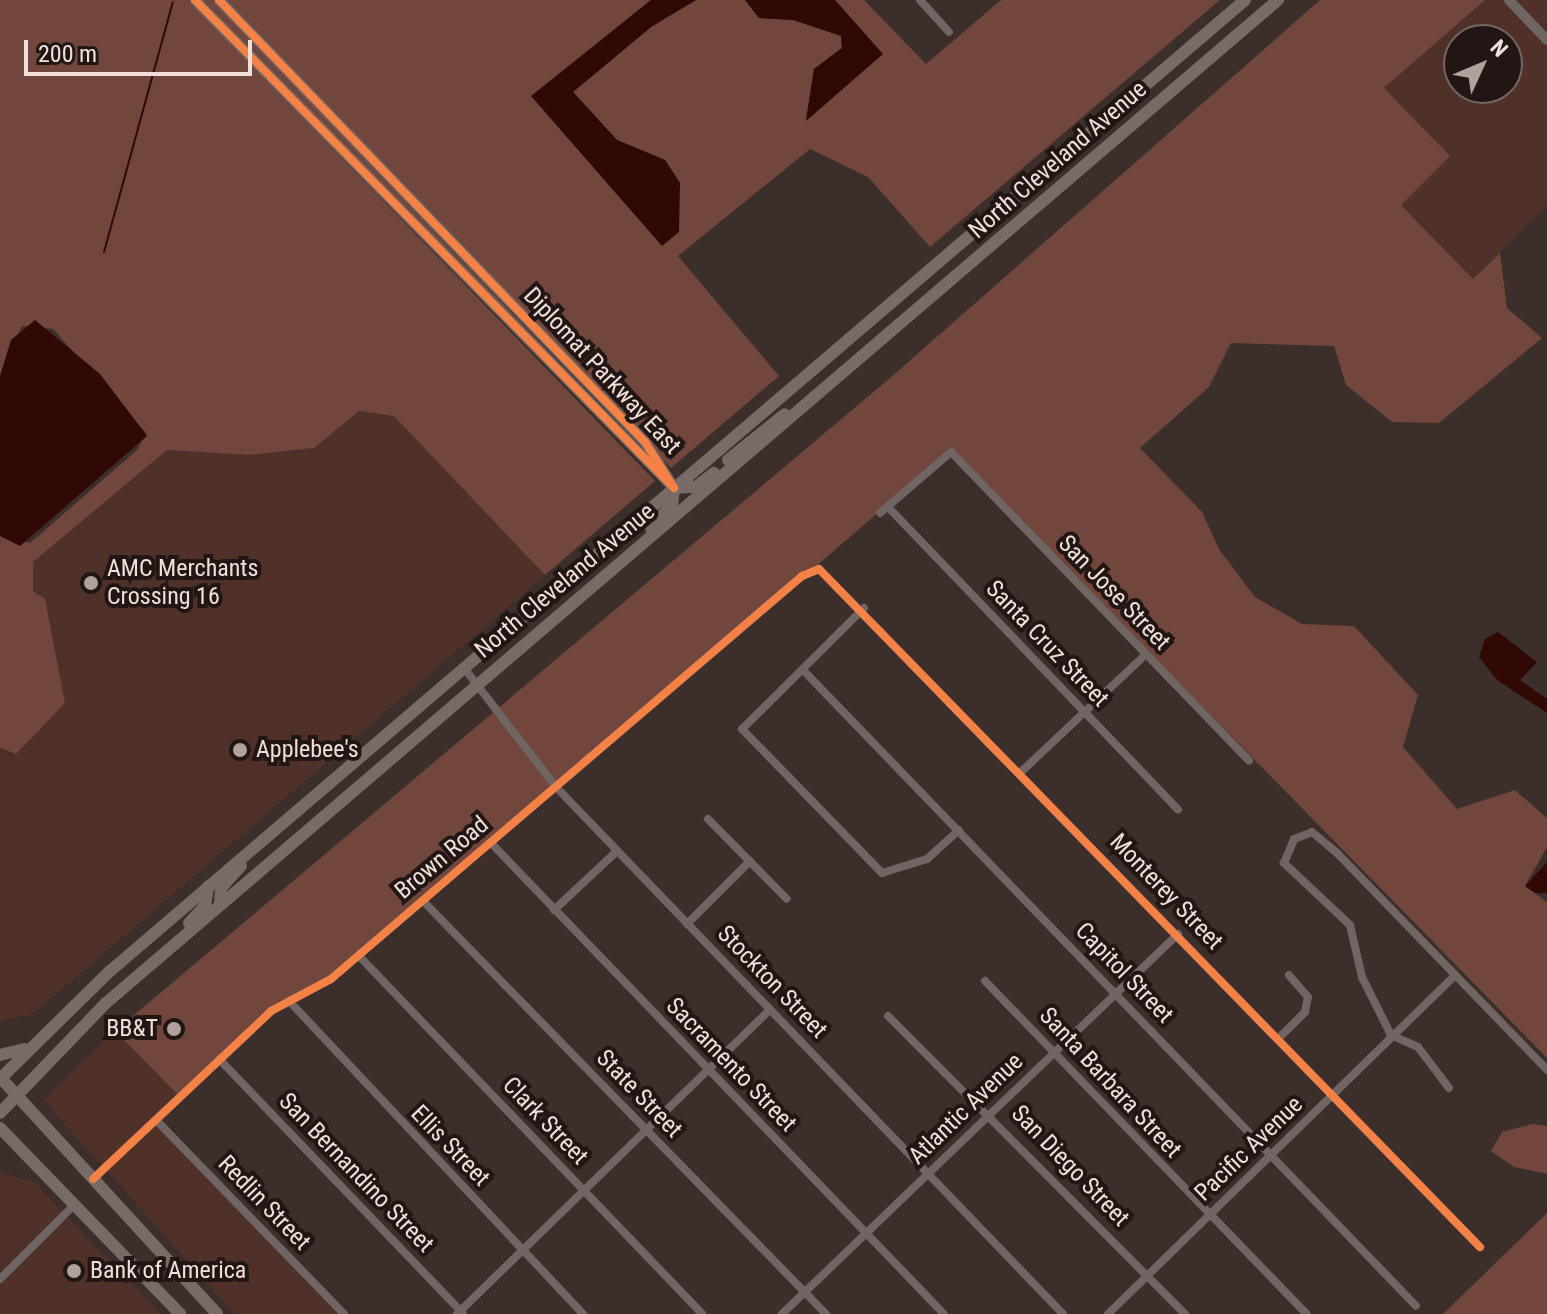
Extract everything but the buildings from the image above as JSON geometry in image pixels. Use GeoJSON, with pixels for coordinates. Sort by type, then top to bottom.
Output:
{"type":"FeatureCollection","features":[{"type":"Feature","properties":{"kind":"main road","name":"Diplomat Parkway East"},"geometry":{"type":"LineString","coordinates":[[195,0],[674,488]]}},
{"type":"Feature","properties":{"kind":"main road","name":"Diplomat Parkway East"},"geometry":{"type":"LineString","coordinates":[[219,0],[645,442],[674,488]]}},
{"type":"Feature","properties":{"kind":"main road","name":"North Cleveland Avenue"},"geometry":{"type":"LineString","coordinates":[[0,1078],[31,1046],[208,886],[1245,0]]}},
{"type":"Feature","properties":{"kind":"main road","name":"North Cleveland Avenue"},"geometry":{"type":"LineString","coordinates":[[0,1113],[15,1094],[152,964],[1278,0]]}},
{"type":"Feature","properties":{"kind":"main road"},"geometry":{"type":"LineString","coordinates":[[617,566],[672,505],[674,488],[704,481],[843,373]]}},
{"type":"Feature","properties":{"kind":"main road"},"geometry":{"type":"LineString","coordinates":[[220,905],[221,888],[270,833]]}},
{"type":"Feature","properties":{"kind":"main road"},"geometry":{"type":"LineString","coordinates":[[152,964],[205,906],[208,886]]}},
{"type":"Feature","properties":{"kind":"main road"},"geometry":{"type":"LineString","coordinates":[[0,1055],[31,1046]]}},
{"type":"Feature","properties":{"kind":"main road"},"geometry":{"type":"LineString","coordinates":[[0,1078],[217,1314]]}},
{"type":"Feature","properties":{"kind":"main road"},"geometry":{"type":"LineString","coordinates":[[0,1128],[180,1314]]}},
{"type":"Feature","properties":{"kind":"street"},"geometry":{"type":"LineString","coordinates":[[1509,0],[1547,40]]}},
{"type":"Feature","properties":{"kind":"street"},"geometry":{"type":"LineString","coordinates":[[925,2],[949,32]]}},
{"type":"Feature","properties":{"kind":"street","name":"San Jose Street"},"geometry":{"type":"LineString","coordinates":[[884,510],[951,452],[1249,761]]}},
{"type":"Feature","properties":{"kind":"street","name":"Santa Cruz Street"},"geometry":{"type":"LineString","coordinates":[[884,510],[1178,809]]}},
{"type":"Feature","properties":{"kind":"street","name":"Monterey Street"},"geometry":{"type":"LineString","coordinates":[[819,569],[864,608],[1480,1247]]}},
{"type":"Feature","properties":{"kind":"street","name":"Brown Road"},"geometry":{"type":"LineString","coordinates":[[93,1179],[271,1011],[291,1003],[359,956],[802,576],[819,569]]}},
{"type":"Feature","properties":{"kind":"street"},"geometry":{"type":"LineString","coordinates":[[864,608],[742,729],[882,873],[927,859],[959,830]]}},
{"type":"Feature","properties":{"kind":"street"},"geometry":{"type":"LineString","coordinates":[[1022,771],[1146,654]]}},
{"type":"Feature","properties":{"kind":"street","name":"Stockton Street"},"geometry":{"type":"LineString","coordinates":[[464,668],[556,787],[1063,1314]]}},
{"type":"Feature","properties":{"kind":"street","name":"Capitol Street"},"geometry":{"type":"LineString","coordinates":[[803,670],[1416,1306]]}},
{"type":"Feature","properties":{"kind":"street"},"geometry":{"type":"LineString","coordinates":[[708,819],[787,899]]}},
{"type":"Feature","properties":{"kind":"street"},"geometry":{"type":"LineString","coordinates":[[1449,1088],[1418,1047],[1391,1035],[1362,977],[1350,925],[1284,863],[1287,845],[1304,833],[1312,832],[1371,886],[1452,978],[1547,1070]]}},
{"type":"Feature","properties":{"kind":"street","name":"Sacramento Street"},"geometry":{"type":"LineString","coordinates":[[491,843],[944,1314]]}},
{"type":"Feature","properties":{"kind":"street"},"geometry":{"type":"LineString","coordinates":[[554,910],[617,851]]}},
{"type":"Feature","properties":{"kind":"street"},"geometry":{"type":"LineString","coordinates":[[687,924],[750,861]]}},
{"type":"Feature","properties":{"kind":"street","name":"State Street"},"geometry":{"type":"LineString","coordinates":[[423,901],[826,1314]]}},
{"type":"Feature","properties":{"kind":"street","name":"Atlantic Avenue"},"geometry":{"type":"LineString","coordinates":[[782,1314],[1178,934]]}},
{"type":"Feature","properties":{"kind":"street","name":"Clark Street"},"geometry":{"type":"LineString","coordinates":[[359,956],[702,1314]]}},
{"type":"Feature","properties":{"kind":"street"},"geometry":{"type":"LineString","coordinates":[[1279,1038],[1305,1012],[1308,997],[1289,975]]}},
{"type":"Feature","properties":{"kind":"street","name":"Pacific Avenue"},"geometry":{"type":"LineString","coordinates":[[1108,1314],[1452,978]]}},
{"type":"Feature","properties":{"kind":"street","name":"Santa Barbara Street"},"geometry":{"type":"LineString","coordinates":[[985,981],[1307,1314]]}},
{"type":"Feature","properties":{"kind":"street","name":"Ellis Street"},"geometry":{"type":"LineString","coordinates":[[291,1003],[583,1314]]}},
{"type":"Feature","properties":{"kind":"street"},"geometry":{"type":"LineString","coordinates":[[460,1313],[770,1010]]}},
{"type":"Feature","properties":{"kind":"street","name":"San Diego Street"},"geometry":{"type":"LineString","coordinates":[[888,1016],[991,1113],[1185,1314]]}},
{"type":"Feature","properties":{"kind":"street","name":"San Bernandino Street"},"geometry":{"type":"LineString","coordinates":[[219,1059],[460,1313]]}},
{"type":"Feature","properties":{"kind":"street","name":"Redlin Street"},"geometry":{"type":"LineString","coordinates":[[156,1120],[344,1314]]}},
{"type":"Feature","properties":{"kind":"street"},"geometry":{"type":"LineString","coordinates":[[0,1279],[74,1205]]}},
{"type":"Feature","properties":{"kind":"shaded area"},"geometry":{"type":"Polygon","coordinates":[[[0,0],[189,0],[655,481],[545,575],[394,416],[359,411],[314,448],[249,455],[167,450],[33,562],[33,591],[45,599],[65,703],[16,754],[0,748],[0,536],[30,543],[137,450],[146,433],[53,329],[22,326],[0,376],[0,0]]]}},
{"type":"Feature","properties":{"kind":"shaded area"},"geometry":{"type":"Polygon","coordinates":[[[201,0],[213,0],[665,473],[201,0]]]}},
{"type":"Feature","properties":{"kind":"shaded area"},"geometry":{"type":"Polygon","coordinates":[[[225,0],[651,0],[532,96],[680,183],[665,160],[617,140],[573,92],[651,27],[696,0],[745,0],[759,18],[793,20],[841,36],[842,48],[814,69],[806,119],[882,54],[835,0],[864,0],[926,64],[1001,0],[1220,0],[930,247],[868,177],[810,149],[678,256],[779,376],[671,468],[225,0]]]}},
{"type":"Feature","properties":{"kind":"shaded area"},"geometry":{"type":"Polygon","coordinates":[[[651,0],[696,0],[651,27],[573,92],[617,140],[665,160],[680,183],[679,232],[662,246],[531,96],[651,0]]]}},
{"type":"Feature","properties":{"kind":"shaded area"},"geometry":{"type":"Polygon","coordinates":[[[745,0],[835,0],[883,54],[806,121],[814,69],[842,48],[841,36],[793,20],[759,18],[745,0]]]}},
{"type":"Feature","properties":{"kind":"shaded area"},"geometry":{"type":"Polygon","coordinates":[[[1320,0],[1485,0],[1457,24],[1443,24],[1443,37],[1384,88],[1450,156],[1401,205],[1473,279],[1500,253],[1507,308],[1542,338],[1439,423],[1392,422],[1346,385],[1334,346],[1231,343],[1209,387],[1140,448],[1202,512],[1219,549],[1255,597],[1302,624],[1354,626],[1418,695],[1403,747],[1457,809],[1515,790],[1547,818],[1547,847],[1525,886],[1547,902],[1547,1058],[951,450],[337,978],[273,1013],[182,1099],[115,1031],[890,378],[1320,0]]]}},
{"type":"Feature","properties":{"kind":"shaded area"},"geometry":{"type":"Polygon","coordinates":[[[1485,0],[1503,0],[1547,46],[1547,206],[1473,279],[1401,205],[1384,88],[1443,37],[1443,104],[1523,104],[1523,24],[1457,24],[1485,0]]]}},
{"type":"Feature","properties":{"kind":"shaded area"},"geometry":{"type":"Polygon","coordinates":[[[1515,0],[1547,0],[1547,34],[1515,0]]]}},
{"type":"Feature","properties":{"kind":"shaded area"},"geometry":{"type":"Polygon","coordinates":[[[35,320],[100,374],[147,436],[20,546],[0,536],[0,376],[11,340],[35,320]]]}},
{"type":"Feature","properties":{"kind":"shaded area"},"geometry":{"type":"Polygon","coordinates":[[[359,411],[394,416],[412,430],[545,575],[47,1002],[30,1015],[0,1021],[0,748],[12,756],[40,594],[33,591],[33,562],[167,450],[249,455],[314,448],[359,411]]]}},
{"type":"Feature","properties":{"kind":"shaded area"},"geometry":{"type":"Polygon","coordinates":[[[1498,632],[1537,662],[1520,680],[1547,699],[1547,713],[1497,680],[1479,657],[1485,639],[1498,632]]]}},
{"type":"Feature","properties":{"kind":"shaded area"},"geometry":{"type":"Polygon","coordinates":[[[1547,862],[1547,893],[1535,893],[1525,886],[1547,862]]]}},
{"type":"Feature","properties":{"kind":"shaded area"},"geometry":{"type":"Polygon","coordinates":[[[115,1031],[182,1099],[161,1120],[346,1314],[235,1314],[43,1100],[115,1031]]]}},
{"type":"Feature","properties":{"kind":"shaded area"},"geometry":{"type":"Polygon","coordinates":[[[1533,1124],[1547,1126],[1547,1174],[1514,1167],[1491,1151],[1502,1132],[1533,1124]]]}},
{"type":"Feature","properties":{"kind":"shaded area"},"geometry":{"type":"Polygon","coordinates":[[[0,1172],[34,1182],[161,1314],[0,1314],[0,1172]]]}},
{"type":"Feature","properties":{"kind":"shaded area"},"geometry":{"type":"Polygon","coordinates":[[[1547,1213],[1547,1314],[1443,1314],[1547,1213]]]}},
{"type":"Feature","properties":{"kind":"waterway"},"geometry":{"type":"LineString","coordinates":[[104,252],[173,2]]}},
{"type":"Feature","properties":{"kind":"cycle path"},"geometry":{"type":"LineString","coordinates":[[195,0],[674,488]]}},
{"type":"Feature","properties":{"kind":"cycle path"},"geometry":{"type":"LineString","coordinates":[[219,0],[645,442],[674,488]]}},
{"type":"Feature","properties":{"kind":"cycle path"},"geometry":{"type":"LineString","coordinates":[[93,1179],[271,1011],[331,979],[802,576],[819,569],[1480,1247]]}},
{"type":"Feature","properties":{"kind":"place","name":"AMC Merchants Crossing 16"},"geometry":{"type":"Point","coordinates":[91,583]}},
{"type":"Feature","properties":{"kind":"place","name":"Applebee's"},"geometry":{"type":"Point","coordinates":[240,750]}},
{"type":"Feature","properties":{"kind":"place","name":"BB&T"},"geometry":{"type":"Point","coordinates":[174,1029]}},
{"type":"Feature","properties":{"kind":"place","name":"Bank of America"},"geometry":{"type":"Point","coordinates":[74,1271]}}]}
